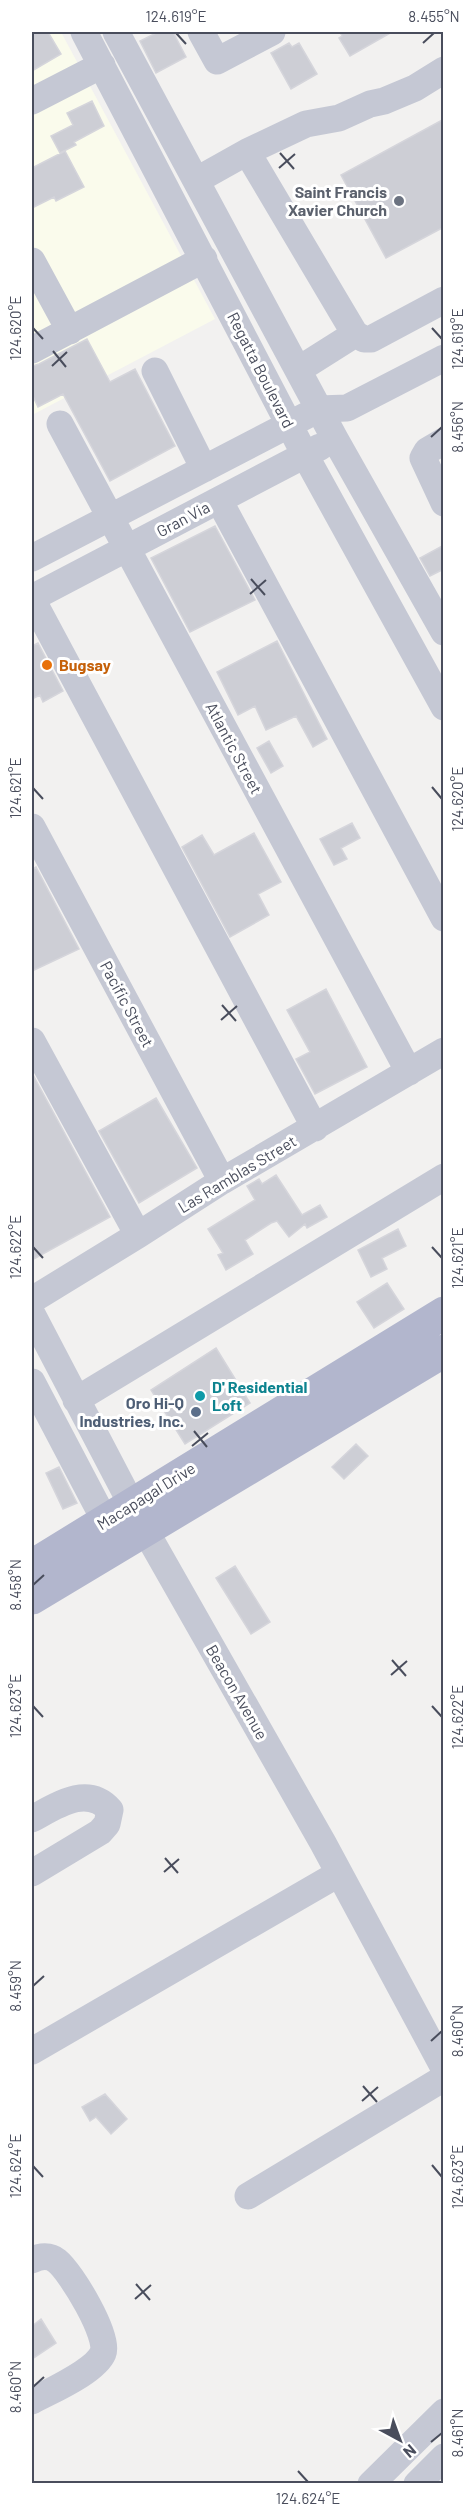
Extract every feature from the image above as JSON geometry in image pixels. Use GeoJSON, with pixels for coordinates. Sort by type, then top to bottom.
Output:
{"type":"FeatureCollection","features":[{"type":"Feature","properties":{"kind":"main road","name":"Macapagal Drive"},"geometry":{"type":"LineString","coordinates":[[32,1598],[125,1525],[444,1313]]}},
{"type":"Feature","properties":{"kind":"main road","name":"Macapagal Drive"},"geometry":{"type":"LineString","coordinates":[[32,1566],[125,1525],[444,1351]]}},
{"type":"Feature","properties":{"kind":"street","name":"Regatta Boulevard"},"geometry":{"type":"LineString","coordinates":[[84,32],[289,425],[444,707]]}},
{"type":"Feature","properties":{"kind":"street","name":"Regatta Boulevard"},"geometry":{"type":"LineString","coordinates":[[116,32],[198,180],[335,439],[444,632]]}},
{"type":"Feature","properties":{"kind":"street"},"geometry":{"type":"LineString","coordinates":[[201,32],[217,61],[272,32]]}},
{"type":"Feature","properties":{"kind":"street"},"geometry":{"type":"LineString","coordinates":[[32,101],[102,65]]}},
{"type":"Feature","properties":{"kind":"street"},"geometry":{"type":"LineString","coordinates":[[198,180],[247,152],[306,124],[339,118],[370,104],[384,101],[415,88],[444,69]]}},
{"type":"Feature","properties":{"kind":"street"},"geometry":{"type":"LineString","coordinates":[[247,152],[355,334],[364,339],[371,339],[444,300]]}},
{"type":"Feature","properties":{"kind":"street"},"geometry":{"type":"LineString","coordinates":[[32,350],[204,259]]}},
{"type":"Feature","properties":{"kind":"street"},"geometry":{"type":"LineString","coordinates":[[32,261],[70,331]]}},
{"type":"Feature","properties":{"kind":"street"},"geometry":{"type":"LineString","coordinates":[[298,370],[355,334]]}},
{"type":"Feature","properties":{"kind":"street"},"geometry":{"type":"LineString","coordinates":[[32,558],[319,409],[347,408],[444,358]]}},
{"type":"Feature","properties":{"kind":"street"},"geometry":{"type":"LineString","coordinates":[[155,371],[204,469]]}},
{"type":"Feature","properties":{"kind":"street"},"geometry":{"type":"LineString","coordinates":[[335,439],[347,408]]}},
{"type":"Feature","properties":{"kind":"street","name":"Atlantic Street"},"geometry":{"type":"LineString","coordinates":[[60,424],[409,1072]]}},
{"type":"Feature","properties":{"kind":"street","name":"Gran Via"},"geometry":{"type":"LineString","coordinates":[[32,599],[335,439]]}},
{"type":"Feature","properties":{"kind":"street"},"geometry":{"type":"LineString","coordinates":[[444,441],[427,451],[423,458],[444,503]]}},
{"type":"Feature","properties":{"kind":"street"},"geometry":{"type":"LineString","coordinates":[[219,500],[444,918]]}},
{"type":"Feature","properties":{"kind":"street"},"geometry":{"type":"LineString","coordinates":[[32,599],[315,1128]]}},
{"type":"Feature","properties":{"kind":"street","name":"Pacific Street"},"geometry":{"type":"LineString","coordinates":[[32,827],[222,1181]]}},
{"type":"Feature","properties":{"kind":"street"},"geometry":{"type":"LineString","coordinates":[[32,1041],[138,1235]]}},
{"type":"Feature","properties":{"kind":"street","name":"Las Ramblas Street"},"geometry":{"type":"LineString","coordinates":[[32,1300],[222,1181],[444,1051]]}},
{"type":"Feature","properties":{"kind":"street"},"geometry":{"type":"LineString","coordinates":[[76,1400],[444,1177]]}},
{"type":"Feature","properties":{"kind":"street","name":"Beacon Avenue"},"geometry":{"type":"LineString","coordinates":[[32,1314],[76,1400],[125,1525]]}},
{"type":"Feature","properties":{"kind":"street","name":"Beacon Avenue"},"geometry":{"type":"LineString","coordinates":[[32,1382],[42,1426],[125,1525],[323,1843],[444,2068]]}},
{"type":"Feature","properties":{"kind":"street"},"geometry":{"type":"LineString","coordinates":[[32,1819],[76,1798],[95,1798],[103,1802],[110,1810],[107,1824],[100,1832],[32,1874]]}},
{"type":"Feature","properties":{"kind":"street"},"geometry":{"type":"LineString","coordinates":[[32,2051],[338,1874]]}},
{"type":"Feature","properties":{"kind":"street"},"geometry":{"type":"LineString","coordinates":[[248,2196],[444,2078]]}},
{"type":"Feature","properties":{"kind":"street"},"geometry":{"type":"LineString","coordinates":[[32,2260],[41,2256],[56,2260],[75,2282],[105,2341],[103,2354],[90,2368],[32,2401]]}},
{"type":"Feature","properties":{"kind":"street"},"geometry":{"type":"LineString","coordinates":[[371,2484],[444,2412]]}},
{"type":"Feature","properties":{"kind":"street"},"geometry":{"type":"LineString","coordinates":[[417,2484],[444,2457]]}},
{"type":"Feature","properties":{"kind":"shaded area"},"geometry":{"type":"Polygon","coordinates":[[[32,32],[61,32],[215,319],[32,415],[32,32]]]}},
{"type":"Feature","properties":{"kind":"building"},"geometry":{"type":"Polygon","coordinates":[[[32,32],[48,32],[61,54],[32,71],[32,32]]]}},
{"type":"Feature","properties":{"kind":"building"},"geometry":{"type":"Polygon","coordinates":[[[158,32],[173,32],[186,57],[156,73],[140,41],[158,32]]]}},
{"type":"Feature","properties":{"kind":"building"},"geometry":{"type":"Polygon","coordinates":[[[340,32],[392,32],[350,56],[339,38],[342,36],[340,32]]]}},
{"type":"Feature","properties":{"kind":"building"},"geometry":{"type":"Polygon","coordinates":[[[289,43],[292,47],[299,43],[317,74],[291,89],[271,53],[289,43]]]}},
{"type":"Feature","properties":{"kind":"building"},"geometry":{"type":"Polygon","coordinates":[[[92,101],[104,126],[74,142],[76,145],[60,153],[51,136],[73,125],[67,113],[92,101]]]}},
{"type":"Feature","properties":{"kind":"building","name":"Saint Francis Xavier Church"},"geometry":{"type":"Polygon","coordinates":[[[444,119],[444,227],[386,258],[341,175],[444,119]]]}},
{"type":"Feature","properties":{"kind":"building"},"geometry":{"type":"Polygon","coordinates":[[[65,151],[84,187],[56,201],[54,197],[32,208],[32,168],[65,151]]]}},
{"type":"Feature","properties":{"kind":"building"},"geometry":{"type":"Polygon","coordinates":[[[87,339],[110,382],[135,369],[175,446],[110,481],[63,394],[38,407],[32,394],[32,366],[87,339]]]}},
{"type":"Feature","properties":{"kind":"building"},"geometry":{"type":"Polygon","coordinates":[[[215,526],[255,600],[190,632],[151,558],[215,526]]]}},
{"type":"Feature","properties":{"kind":"building"},"geometry":{"type":"Polygon","coordinates":[[[444,545],[444,569],[430,576],[420,558],[444,545]]]}},
{"type":"Feature","properties":{"kind":"building"},"geometry":{"type":"Polygon","coordinates":[[[277,641],[327,739],[313,747],[296,716],[266,730],[255,706],[238,715],[217,672],[277,641]]]}},
{"type":"Feature","properties":{"kind":"building"},"geometry":{"type":"Polygon","coordinates":[[[38,643],[63,691],[43,702],[40,695],[32,699],[32,646],[38,643]]]}},
{"type":"Feature","properties":{"kind":"building"},"geometry":{"type":"Polygon","coordinates":[[[269,741],[283,766],[271,773],[257,748],[269,741]]]}},
{"type":"Feature","properties":{"kind":"building"},"geometry":{"type":"Polygon","coordinates":[[[352,823],[360,838],[341,848],[347,859],[334,865],[320,839],[352,823]]]}},
{"type":"Feature","properties":{"kind":"building"},"geometry":{"type":"Polygon","coordinates":[[[254,833],[281,882],[258,894],[269,915],[230,937],[182,847],[202,835],[214,855],[254,833]]]}},
{"type":"Feature","properties":{"kind":"building"},"geometry":{"type":"Polygon","coordinates":[[[36,867],[79,949],[32,971],[32,870],[36,867]]]}},
{"type":"Feature","properties":{"kind":"building"},"geometry":{"type":"Polygon","coordinates":[[[326,989],[367,1067],[315,1094],[296,1059],[310,1052],[287,1010],[326,989]]]}},
{"type":"Feature","properties":{"kind":"building"},"geometry":{"type":"Polygon","coordinates":[[[32,1073],[110,1217],[32,1260],[32,1073]]]}},
{"type":"Feature","properties":{"kind":"building"},"geometry":{"type":"Polygon","coordinates":[[[156,1098],[197,1168],[139,1203],[99,1131],[156,1098]]]}},
{"type":"Feature","properties":{"kind":"building"},"geometry":{"type":"Polygon","coordinates":[[[276,1175],[302,1215],[320,1205],[327,1217],[307,1228],[305,1224],[289,1237],[277,1221],[271,1223],[245,1240],[253,1254],[226,1270],[218,1255],[223,1253],[208,1229],[255,1200],[247,1186],[259,1179],[262,1184],[276,1175]]]}},
{"type":"Feature","properties":{"kind":"building"},"geometry":{"type":"Polygon","coordinates":[[[398,1229],[406,1246],[382,1258],[387,1269],[371,1277],[358,1250],[398,1229]]]}},
{"type":"Feature","properties":{"kind":"building"},"geometry":{"type":"Polygon","coordinates":[[[387,1283],[404,1309],[374,1328],[357,1302],[387,1283]]]}},
{"type":"Feature","properties":{"kind":"building","name":"D' Residential Loft"},"geometry":{"type":"Polygon","coordinates":[[[216,1348],[250,1403],[185,1444],[151,1390],[216,1348]]]}},
{"type":"Feature","properties":{"kind":"building"},"geometry":{"type":"Polygon","coordinates":[[[356,1444],[368,1456],[344,1479],[332,1467],[356,1444]]]}},
{"type":"Feature","properties":{"kind":"building"},"geometry":{"type":"Polygon","coordinates":[[[59,1467],[77,1503],[63,1509],[46,1473],[59,1467]]]}},
{"type":"Feature","properties":{"kind":"building"},"geometry":{"type":"Polygon","coordinates":[[[235,1566],[270,1622],[251,1634],[216,1578],[235,1566]]]}},
{"type":"Feature","properties":{"kind":"building"},"geometry":{"type":"Polygon","coordinates":[[[105,2094],[127,2119],[111,2134],[96,2117],[90,2121],[82,2107],[105,2094]]]}},
{"type":"Feature","properties":{"kind":"building"},"geometry":{"type":"Polygon","coordinates":[[[41,2319],[56,2343],[32,2359],[32,2326],[41,2319]]]}},
{"type":"Feature","properties":{"kind":"place","name":"Saint Francis Xavier Church"},"geometry":{"type":"Point","coordinates":[399,201]}},
{"type":"Feature","properties":{"kind":"place","name":"Bugsay"},"geometry":{"type":"Point","coordinates":[47,665]}},
{"type":"Feature","properties":{"kind":"place","name":"D' Residential Loft"},"geometry":{"type":"Point","coordinates":[200,1396]}},
{"type":"Feature","properties":{"kind":"place","name":"Oro Hi-Q Industries, Inc."},"geometry":{"type":"Point","coordinates":[196,1412]}}]}
